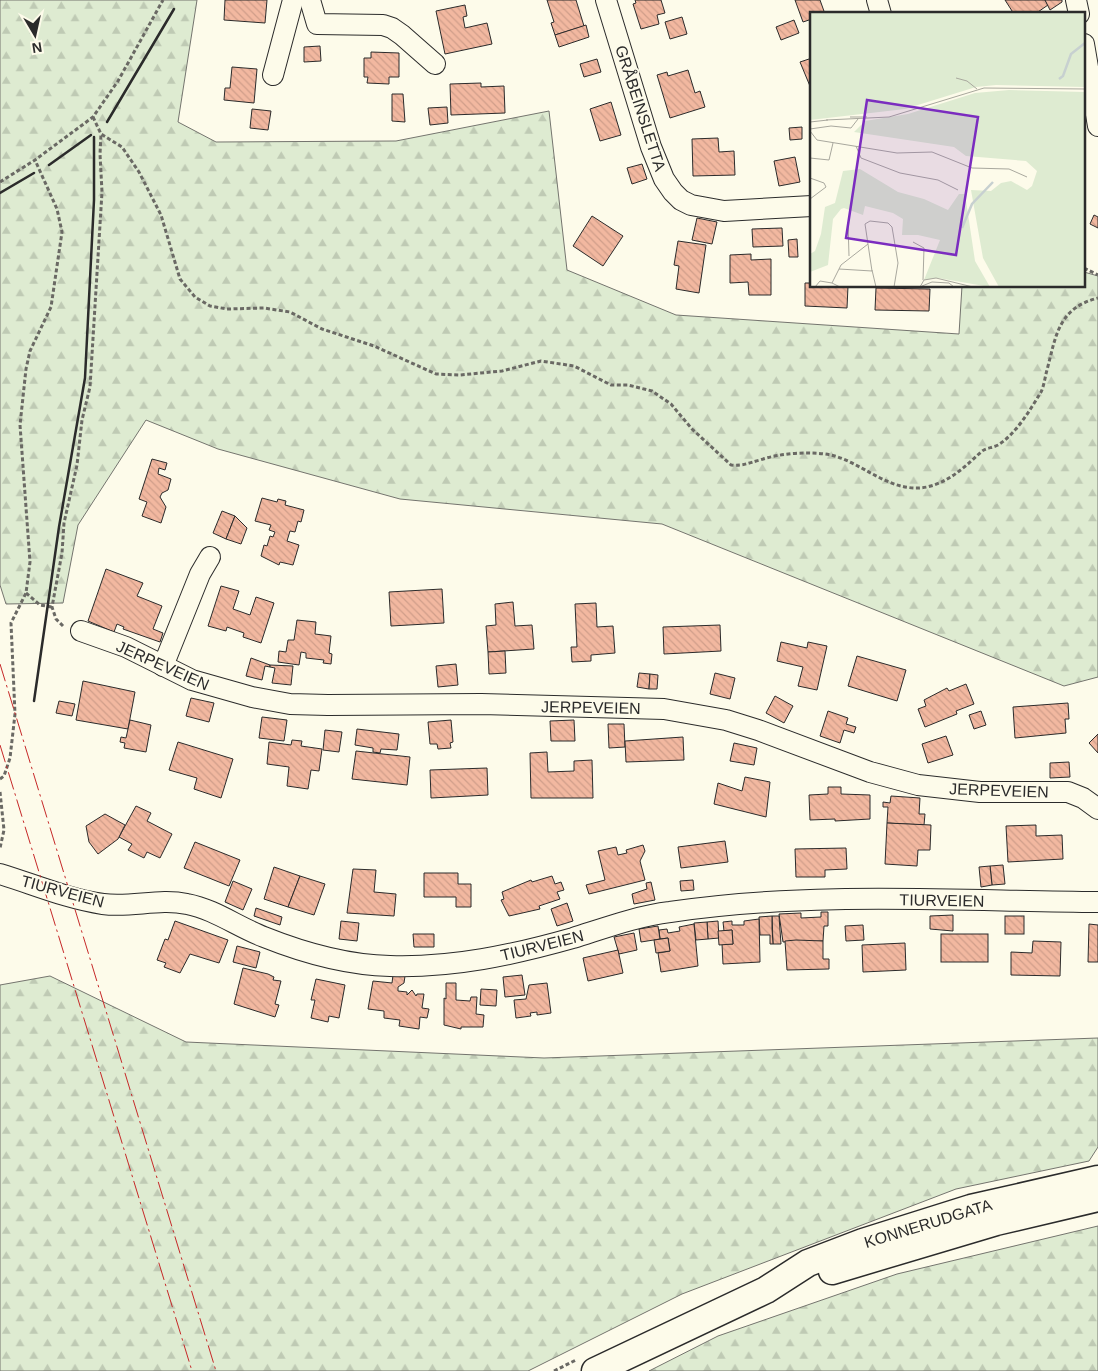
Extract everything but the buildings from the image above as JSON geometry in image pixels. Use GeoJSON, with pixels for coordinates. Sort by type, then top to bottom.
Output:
{"type":"FeatureCollection","features":[{"type":"Feature","properties":{"kind":"main road","name":"KONNERUDGATA"},"geometry":{"type":"LineString","coordinates":[[595,1371],[766,1290],[808,1263],[863,1242],[971,1208],[1098,1179]]}},
{"type":"Feature","properties":{"kind":"main road","name":"KONNERUDGATA"},"geometry":{"type":"LineString","coordinates":[[766,1290],[987,1224],[1098,1198]]}},
{"type":"Feature","properties":{"kind":"street"},"geometry":{"type":"LineString","coordinates":[[273,75],[293,0]]}},
{"type":"Feature","properties":{"kind":"street"},"geometry":{"type":"LineString","coordinates":[[310,0],[317,24],[383,25],[392,28],[435,64]]}},
{"type":"Feature","properties":{"kind":"street","name":"GRÅBEINSLETTA"},"geometry":{"type":"LineString","coordinates":[[606,0],[651,147],[664,179],[673,192],[681,200],[691,205],[724,211],[810,206]]}},
{"type":"Feature","properties":{"kind":"street"},"geometry":{"type":"LineString","coordinates":[[876,0],[881,12]]}},
{"type":"Feature","properties":{"kind":"street"},"geometry":{"type":"LineString","coordinates":[[1086,56],[1098,126]]}},
{"type":"Feature","properties":{"kind":"street"},"geometry":{"type":"LineString","coordinates":[[163,666],[200,574],[210,557]]}},
{"type":"Feature","properties":{"kind":"street","name":"JERPEVEIEN"},"geometry":{"type":"LineString","coordinates":[[81,631],[126,647],[192,680],[218,689],[290,704],[601,706],[664,709],[695,714],[758,730],[870,772],[918,785],[980,792],[1068,792],[1083,798],[1098,809]]}},
{"type":"Feature","properties":{"kind":"street","name":"TIURVEIEN"},"geometry":{"type":"LineString","coordinates":[[0,874],[103,904],[125,906],[159,903],[189,904],[215,913],[263,937],[310,953],[354,963],[389,966],[437,966],[522,952],[645,917],[733,904],[874,899],[1098,902]]}},
{"type":"Feature","properties":{"kind":"street"},"geometry":{"type":"LineString","coordinates":[[1061,1206],[1098,1207]]}},
{"type":"Feature","properties":{"kind":"path"},"geometry":{"type":"LineString","coordinates":[[0,182],[35,160],[93,117],[122,74],[163,0]]}},
{"type":"Feature","properties":{"kind":"path"},"geometry":{"type":"LineString","coordinates":[[93,117],[102,134],[122,147],[139,172],[148,194],[161,214],[180,279],[196,298],[210,306],[227,309],[264,308],[290,312],[322,329],[374,346],[436,374],[460,375],[502,370],[541,361],[574,366],[611,385],[628,385],[652,391],[671,404],[692,429],[731,466],[747,466],[760,459],[796,452],[820,454],[847,460],[897,486],[911,488],[927,486],[942,481],[970,464],[982,451],[997,445],[1012,433],[1042,390],[1063,319],[1082,303],[1098,298]]}},
{"type":"Feature","properties":{"kind":"path"},"geometry":{"type":"LineString","coordinates":[[26,593],[40,605],[52,606],[62,554],[64,523],[77,465],[79,436],[90,387],[102,192],[100,154],[102,134]]}},
{"type":"Feature","properties":{"kind":"path"},"geometry":{"type":"LineString","coordinates":[[0,779],[4,776],[10,758],[15,714],[11,623],[26,593],[30,562],[20,425],[26,370],[30,351],[52,307],[62,232],[58,209],[35,160]]}},
{"type":"Feature","properties":{"kind":"path"},"geometry":{"type":"LineString","coordinates":[[1086,269],[1098,274]]}},
{"type":"Feature","properties":{"kind":"path"},"geometry":{"type":"LineString","coordinates":[[0,792],[4,830],[0,848]]}},
{"type":"Feature","properties":{"kind":"green space"},"geometry":{"type":"Polygon","coordinates":[[[0,0],[197,0],[178,122],[216,142],[396,141],[549,111],[567,270],[676,315],[959,334],[962,288],[1086,288],[1086,273],[1098,276],[1098,677],[1064,686],[662,524],[400,499],[218,449],[146,420],[78,525],[63,603],[6,604],[0,585],[0,0]]]}},
{"type":"Feature","properties":{"kind":"green space"},"geometry":{"type":"Polygon","coordinates":[[[50,976],[186,1042],[544,1058],[1098,1038],[1098,1147],[1089,1161],[956,1189],[682,1294],[528,1371],[0,1371],[0,985],[50,976]]]}},
{"type":"Feature","properties":{"kind":"green space"},"geometry":{"type":"Polygon","coordinates":[[[1098,1226],[1098,1371],[649,1371],[718,1336],[897,1274],[1098,1226]]]}},
{"type":"Feature","properties":{"kind":"wall"},"geometry":{"type":"LineString","coordinates":[[107,122],[174,9]]}},
{"type":"Feature","properties":{"kind":"wall"},"geometry":{"type":"LineString","coordinates":[[49,165],[91,135]]}},
{"type":"Feature","properties":{"kind":"wall"},"geometry":{"type":"LineString","coordinates":[[34,701],[59,527],[85,378],[94,200],[94,137]]}},
{"type":"Feature","properties":{"kind":"wall"},"geometry":{"type":"LineString","coordinates":[[0,193],[34,173]]}},
{"type":"Feature","properties":{"kind":"power"},"geometry":{"type":"LineString","coordinates":[[0,664],[216,1371]]}},
{"type":"Feature","properties":{"kind":"power"},"geometry":{"type":"LineString","coordinates":[[0,745],[192,1371]]}}]}
